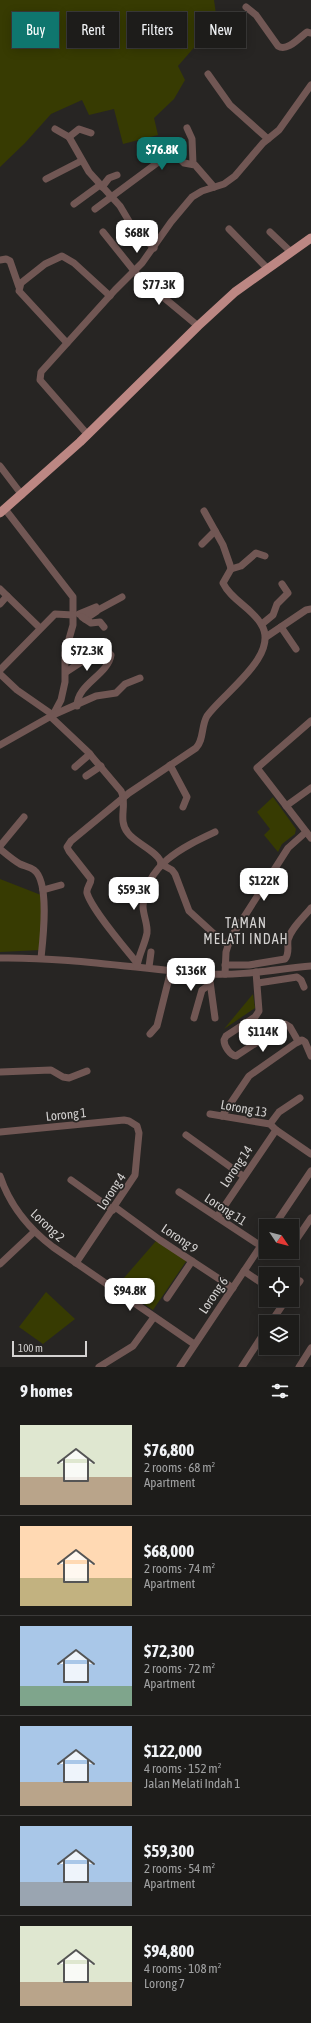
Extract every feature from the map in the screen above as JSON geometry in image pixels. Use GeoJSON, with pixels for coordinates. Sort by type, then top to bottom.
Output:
{"type":"FeatureCollection","features":[{"type":"Feature","properties":{"kind":"main road"},"geometry":{"type":"LineString","coordinates":[[2,511],[22,495],[88,435],[198,326],[235,292],[311,238]]}},
{"type":"Feature","properties":{"kind":"street"},"geometry":{"type":"LineString","coordinates":[[246,8],[256,15],[278,46],[282,49],[286,48],[307,32],[311,32]]}},
{"type":"Feature","properties":{"kind":"street"},"geometry":{"type":"LineString","coordinates":[[208,74],[230,105],[268,139]]}},
{"type":"Feature","properties":{"kind":"street"},"geometry":{"type":"LineString","coordinates":[[88,435],[40,380],[40,376],[44,368],[134,272],[154,248],[171,222],[192,197],[198,192],[224,184],[235,176],[268,139],[285,123],[311,85]]}},
{"type":"Feature","properties":{"kind":"street"},"geometry":{"type":"LineString","coordinates":[[187,128],[192,139],[193,164],[214,187]]}},
{"type":"Feature","properties":{"kind":"street"},"geometry":{"type":"LineString","coordinates":[[55,129],[69,137],[81,161],[123,210],[130,224],[154,248]]}},
{"type":"Feature","properties":{"kind":"street"},"geometry":{"type":"LineString","coordinates":[[69,137],[80,129],[91,133]]}},
{"type":"Feature","properties":{"kind":"street"},"geometry":{"type":"LineString","coordinates":[[156,147],[163,160]]}},
{"type":"Feature","properties":{"kind":"street"},"geometry":{"type":"LineString","coordinates":[[95,209],[163,160],[176,154],[184,163],[193,164]]}},
{"type":"Feature","properties":{"kind":"street"},"geometry":{"type":"LineString","coordinates":[[46,179],[81,161]]}},
{"type":"Feature","properties":{"kind":"street"},"geometry":{"type":"LineString","coordinates":[[74,204],[101,186],[109,178],[117,175]]}},
{"type":"Feature","properties":{"kind":"street"},"geometry":{"type":"LineString","coordinates":[[229,229],[267,268]]}},
{"type":"Feature","properties":{"kind":"street"},"geometry":{"type":"LineString","coordinates":[[103,232],[134,272],[198,326]]}},
{"type":"Feature","properties":{"kind":"street"},"geometry":{"type":"LineString","coordinates":[[270,232],[291,252]]}},
{"type":"Feature","properties":{"kind":"street"},"geometry":{"type":"LineString","coordinates":[[19,287],[24,279],[45,264],[62,256],[74,263],[110,296]]}},
{"type":"Feature","properties":{"kind":"street"},"geometry":{"type":"LineString","coordinates":[[0,260],[6,259],[10,261],[19,291],[67,343]]}},
{"type":"Feature","properties":{"kind":"street"},"geometry":{"type":"LineString","coordinates":[[0,466],[22,495]]}},
{"type":"Feature","properties":{"kind":"street"},"geometry":{"type":"LineString","coordinates":[[204,510],[215,531],[231,569]]}},
{"type":"Feature","properties":{"kind":"street"},"geometry":{"type":"LineString","coordinates":[[2,511],[70,593],[73,600],[75,613],[72,631],[65,653],[66,672],[62,697],[52,716]]}},
{"type":"Feature","properties":{"kind":"street"},"geometry":{"type":"LineString","coordinates":[[202,544],[215,531]]}},
{"type":"Feature","properties":{"kind":"street"},"geometry":{"type":"LineString","coordinates":[[137,965],[89,897],[87,890],[91,878],[69,851],[68,847],[71,841],[123,798],[198,745],[202,724],[207,716],[259,658],[265,648],[266,637],[262,624],[224,586],[223,580],[231,569],[241,566],[256,553],[265,556]]}},
{"type":"Feature","properties":{"kind":"street"},"geometry":{"type":"LineString","coordinates":[[262,624],[272,615],[276,604],[288,593],[282,584]]}},
{"type":"Feature","properties":{"kind":"street"},"geometry":{"type":"LineString","coordinates":[[0,589],[40,628]]}},
{"type":"Feature","properties":{"kind":"street"},"geometry":{"type":"LineString","coordinates":[[0,604],[8,596]]}},
{"type":"Feature","properties":{"kind":"street"},"geometry":{"type":"LineString","coordinates":[[85,619],[122,597]]}},
{"type":"Feature","properties":{"kind":"street"},"geometry":{"type":"LineString","coordinates":[[0,670],[40,628],[58,613],[75,613],[95,606],[98,610]]}},
{"type":"Feature","properties":{"kind":"street"},"geometry":{"type":"LineString","coordinates":[[266,637],[306,610],[311,610]]}},
{"type":"Feature","properties":{"kind":"street"},"geometry":{"type":"LineString","coordinates":[[75,613],[91,623],[100,622],[104,627]]}},
{"type":"Feature","properties":{"kind":"street"},"geometry":{"type":"LineString","coordinates":[[281,627],[296,649]]}},
{"type":"Feature","properties":{"kind":"street"},"geometry":{"type":"LineString","coordinates":[[66,672],[101,649],[105,649],[111,655],[110,660],[105,667],[84,690],[78,699],[77,706]]}},
{"type":"Feature","properties":{"kind":"street"},"geometry":{"type":"LineString","coordinates":[[0,674],[17,690],[52,716],[101,766],[121,791],[123,798],[124,827],[134,840],[159,857],[161,864],[175,874],[189,912],[222,942],[228,944]]}},
{"type":"Feature","properties":{"kind":"street"},"geometry":{"type":"LineString","coordinates":[[0,745],[52,716],[77,706],[96,696],[116,693],[123,686],[140,678]]}},
{"type":"Feature","properties":{"kind":"street"},"geometry":{"type":"LineString","coordinates":[[311,721],[257,768],[311,838]]}},
{"type":"Feature","properties":{"kind":"street"},"geometry":{"type":"LineString","coordinates":[[75,767],[90,754]]}},
{"type":"Feature","properties":{"kind":"street"},"geometry":{"type":"LineString","coordinates":[[170,765],[187,797],[183,808]]}},
{"type":"Feature","properties":{"kind":"street"},"geometry":{"type":"LineString","coordinates":[[86,776],[101,766]]}},
{"type":"Feature","properties":{"kind":"street"},"geometry":{"type":"LineString","coordinates":[[286,806],[311,788]]}},
{"type":"Feature","properties":{"kind":"street"},"geometry":{"type":"LineString","coordinates":[[24,817],[0,848],[18,863],[35,870],[40,878],[43,890],[44,919],[42,958]]}},
{"type":"Feature","properties":{"kind":"street"},"geometry":{"type":"LineString","coordinates":[[137,965],[147,932],[144,912],[145,897],[149,884],[161,864],[180,849],[215,832]]}},
{"type":"Feature","properties":{"kind":"street"},"geometry":{"type":"LineString","coordinates":[[225,974],[228,944],[288,848],[306,832]]}},
{"type":"Feature","properties":{"kind":"street"},"geometry":{"type":"LineString","coordinates":[[43,890],[61,885]]}},
{"type":"Feature","properties":{"kind":"street"},"geometry":{"type":"LineString","coordinates":[[225,965],[242,966],[283,960],[288,955],[290,935],[311,908]]}},
{"type":"Feature","properties":{"kind":"street"},"geometry":{"type":"LineString","coordinates":[[149,967],[151,952]]}},
{"type":"Feature","properties":{"kind":"street"},"geometry":{"type":"LineString","coordinates":[[0,958],[42,958],[137,965],[209,974],[256,972],[311,966]]}},
{"type":"Feature","properties":{"kind":"street"},"geometry":{"type":"LineString","coordinates":[[150,1034],[157,1026],[171,970]]}},
{"type":"Feature","properties":{"kind":"street"},"geometry":{"type":"LineString","coordinates":[[256,972],[259,1009],[257,1014],[224,1040],[231,1054],[234,1056],[238,1055],[285,1024],[290,1027],[298,1042]]}},
{"type":"Feature","properties":{"kind":"street"},"geometry":{"type":"LineString","coordinates":[[209,974],[209,985],[215,1018]]}},
{"type":"Feature","properties":{"kind":"street"},"geometry":{"type":"LineString","coordinates":[[258,983],[297,977],[302,980],[304,987]]}},
{"type":"Feature","properties":{"kind":"street"},"geometry":{"type":"LineString","coordinates":[[194,1018],[202,990],[209,985]]}},
{"type":"Feature","properties":{"kind":"street"},"geometry":{"type":"LineString","coordinates":[[222,1116],[249,1076],[298,1042],[305,1042],[311,1056]]}},
{"type":"Feature","properties":{"kind":"street"},"geometry":{"type":"LineString","coordinates":[[0,1072],[48,1069],[70,1078],[87,1071]]}},
{"type":"Feature","properties":{"kind":"street"},"geometry":{"type":"LineString","coordinates":[[270,1124],[278,1112],[300,1098]]}},
{"type":"Feature","properties":{"kind":"street","name":"Lorong 13"},"geometry":{"type":"LineString","coordinates":[[210,1114],[270,1124],[276,1130],[311,1154]]}},
{"type":"Feature","properties":{"kind":"street","name":"Lorong 1"},"geometry":{"type":"LineString","coordinates":[[0,1132],[124,1120],[134,1123]]}},
{"type":"Feature","properties":{"kind":"street","name":"Lorong 4"},"geometry":{"type":"LineString","coordinates":[[76,1263],[135,1175],[139,1133],[138,1128],[134,1123]]}},
{"type":"Feature","properties":{"kind":"street","name":"Lorong 14"},"geometry":{"type":"LineString","coordinates":[[217,1217],[243,1176],[276,1130]]}},
{"type":"Feature","properties":{"kind":"street"},"geometry":{"type":"LineString","coordinates":[[186,1135],[243,1176]]}},
{"type":"Feature","properties":{"kind":"street"},"geometry":{"type":"LineString","coordinates":[[279,1219],[311,1171]]}},
{"type":"Feature","properties":{"kind":"street","name":"Lorong 2"},"geometry":{"type":"LineString","coordinates":[[0,1176],[11,1202],[34,1232],[76,1263],[194,1344]]}},
{"type":"Feature","properties":{"kind":"street","name":"Lorong 9"},"geometry":{"type":"LineString","coordinates":[[71,1180],[233,1288]]}},
{"type":"Feature","properties":{"kind":"street","name":"Lorong 11"},"geometry":{"type":"LineString","coordinates":[[178,1192],[259,1245]]}},
{"type":"Feature","properties":{"kind":"street"},"geometry":{"type":"LineString","coordinates":[[299,1236],[311,1218]]}},
{"type":"Feature","properties":{"kind":"street"},"geometry":{"type":"LineString","coordinates":[[0,1264],[34,1232]]}},
{"type":"Feature","properties":{"kind":"street","name":"Lorong 6"},"geometry":{"type":"LineString","coordinates":[[180,1367],[259,1249]]}},
{"type":"Feature","properties":{"kind":"street"},"geometry":{"type":"LineString","coordinates":[[167,1298],[192,1261]]}},
{"type":"Feature","properties":{"kind":"street"},"geometry":{"type":"LineString","coordinates":[[244,1271],[259,1281]]}},
{"type":"Feature","properties":{"kind":"street"},"geometry":{"type":"LineString","coordinates":[[99,1367],[133,1346],[154,1317]]}},
{"type":"Feature","properties":{"kind":"street"},"geometry":{"type":"LineString","coordinates":[[242,1367],[259,1341]]}},
{"type":"Feature","properties":{"kind":"street"},"geometry":{"type":"LineString","coordinates":[[299,1367],[311,1348]]}},
{"type":"Feature","properties":{"kind":"green space"},"geometry":{"type":"Polygon","coordinates":[[[0,0],[214,0],[216,12],[195,12],[195,46],[178,66],[185,80],[174,99],[154,118],[158,135],[123,144],[114,109],[89,115],[82,100],[51,114],[25,143],[0,167],[0,0]]]}},
{"type":"Feature","properties":{"kind":"green space"},"geometry":{"type":"Polygon","coordinates":[[[273,797],[296,829],[295,834],[282,844],[278,852],[264,835],[270,829],[257,812],[273,797]]]}},
{"type":"Feature","properties":{"kind":"green space"},"geometry":{"type":"Polygon","coordinates":[[[0,879],[41,895],[41,950],[0,952],[0,879]]]}},
{"type":"Feature","properties":{"kind":"green space"},"geometry":{"type":"Polygon","coordinates":[[[253,994],[255,1008],[224,1029],[253,994]]]}},
{"type":"Feature","properties":{"kind":"green space"},"geometry":{"type":"Polygon","coordinates":[[[156,1241],[187,1260],[153,1310],[117,1286],[156,1241]]]}},
{"type":"Feature","properties":{"kind":"green space"},"geometry":{"type":"Polygon","coordinates":[[[46,1292],[75,1319],[43,1344],[19,1327],[46,1292]]]}},
{"type":"Feature","properties":{"kind":"district","name":"TAMAN MELATI INDAH"},"geometry":{"type":"Point","coordinates":[246,932]}}]}
